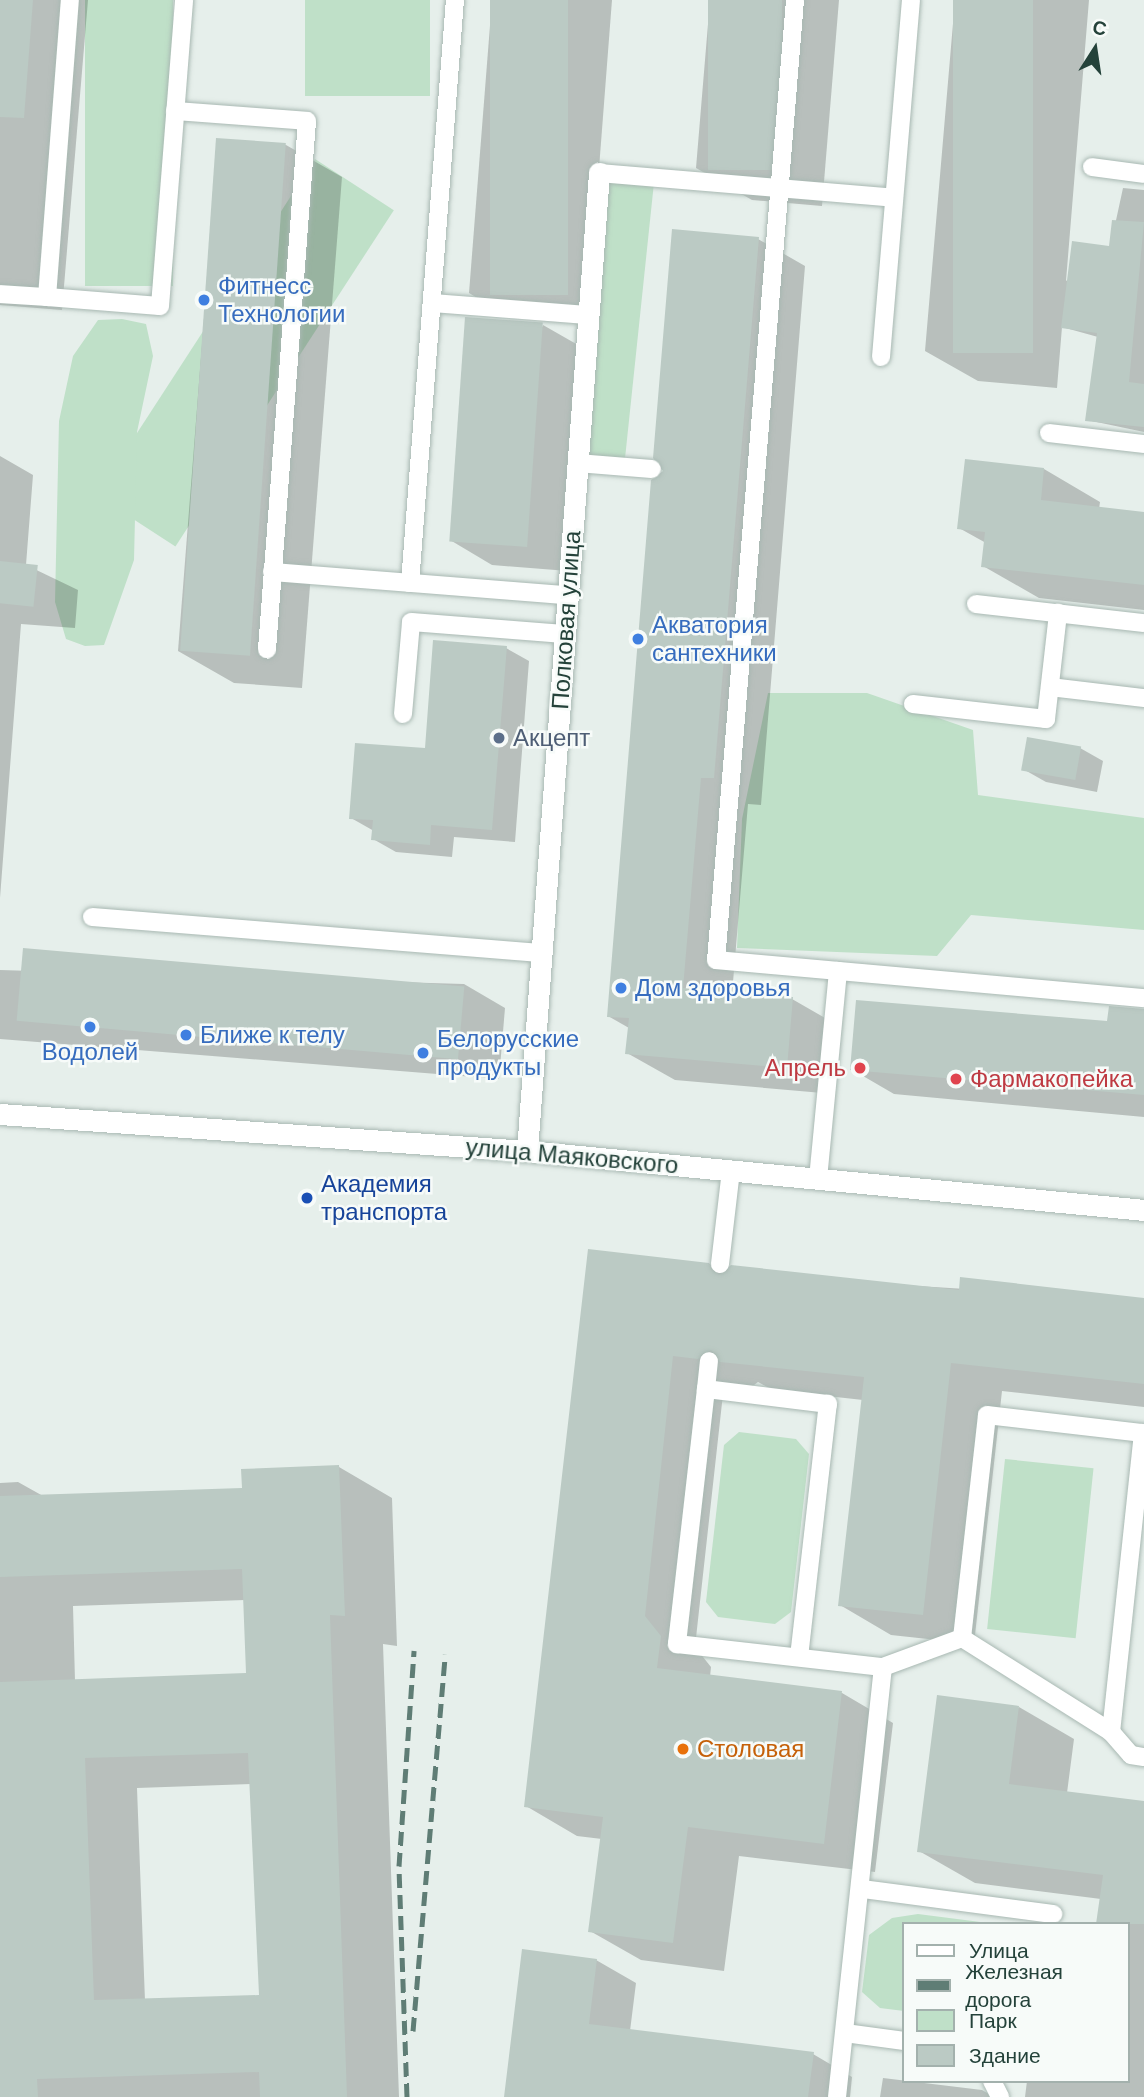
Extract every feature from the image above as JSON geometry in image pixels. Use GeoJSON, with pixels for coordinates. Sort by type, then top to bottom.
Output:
{"type":"FeatureCollection","features":[{"type":"Feature","properties":{"kind":"main road","name":"Полковая улица"},"geometry":{"type":"LineString","coordinates":[[527,1151],[599,173]]}},
{"type":"Feature","properties":{"kind":"main road","name":"улица Маяковского"},"geometry":{"type":"LineString","coordinates":[[0,1114],[527,1151],[1144,1210]]}},
{"type":"Feature","properties":{"kind":"lane"},"geometry":{"type":"LineString","coordinates":[[47,297],[70,0]]}},
{"type":"Feature","properties":{"kind":"lane"},"geometry":{"type":"LineString","coordinates":[[0,294],[160,306],[184,0]]}},
{"type":"Feature","properties":{"kind":"lane"},"geometry":{"type":"LineString","coordinates":[[410,583],[455,0]]}},
{"type":"Feature","properties":{"kind":"lane"},"geometry":{"type":"LineString","coordinates":[[795,0],[780,188],[747,477],[716,960],[1144,998]]}},
{"type":"Feature","properties":{"kind":"lane"},"geometry":{"type":"LineString","coordinates":[[881,357],[911,0]]}},
{"type":"Feature","properties":{"kind":"lane"},"geometry":{"type":"LineString","coordinates":[[175,111],[307,121],[267,649]]}},
{"type":"Feature","properties":{"kind":"lane"},"geometry":{"type":"LineString","coordinates":[[1092,167],[1144,174]]}},
{"type":"Feature","properties":{"kind":"lane"},"geometry":{"type":"LineString","coordinates":[[599,173],[894,198]]}},
{"type":"Feature","properties":{"kind":"lane"},"geometry":{"type":"LineString","coordinates":[[432,303],[589,315]]}},
{"type":"Feature","properties":{"kind":"lane"},"geometry":{"type":"LineString","coordinates":[[1049,433],[1144,444]]}},
{"type":"Feature","properties":{"kind":"lane"},"geometry":{"type":"LineString","coordinates":[[578,463],[652,469]]}},
{"type":"Feature","properties":{"kind":"lane"},"geometry":{"type":"LineString","coordinates":[[272,572],[568,595]]}},
{"type":"Feature","properties":{"kind":"lane"},"geometry":{"type":"LineString","coordinates":[[976,604],[1144,623]]}},
{"type":"Feature","properties":{"kind":"lane"},"geometry":{"type":"LineString","coordinates":[[913,704],[1046,719],[1058,613]]}},
{"type":"Feature","properties":{"kind":"lane"},"geometry":{"type":"LineString","coordinates":[[404,715],[411,622],[565,634]]}},
{"type":"Feature","properties":{"kind":"lane"},"geometry":{"type":"LineString","coordinates":[[1050,687],[1144,698]]}},
{"type":"Feature","properties":{"kind":"lane"},"geometry":{"type":"LineString","coordinates":[[92,917],[541,953]]}},
{"type":"Feature","properties":{"kind":"lane"},"geometry":{"type":"LineString","coordinates":[[818,1179],[838,971]]}},
{"type":"Feature","properties":{"kind":"lane"},"geometry":{"type":"LineString","coordinates":[[720,1264],[731,1170]]}},
{"type":"Feature","properties":{"kind":"lane"},"geometry":{"type":"LineString","coordinates":[[709,1361],[677,1644],[883,1667],[962,1638]]}},
{"type":"Feature","properties":{"kind":"lane"},"geometry":{"type":"LineString","coordinates":[[706,1389],[828,1404],[799,1657]]}},
{"type":"Feature","properties":{"kind":"lane"},"geometry":{"type":"LineString","coordinates":[[962,1638],[987,1415],[1143,1433],[1111,1732]]}},
{"type":"Feature","properties":{"kind":"lane"},"geometry":{"type":"LineString","coordinates":[[962,1638],[1111,1732],[1131,1755],[1144,1757]]}},
{"type":"Feature","properties":{"kind":"lane"},"geometry":{"type":"LineString","coordinates":[[837,2097],[863,1889],[883,1667]]}},
{"type":"Feature","properties":{"kind":"lane"},"geometry":{"type":"LineString","coordinates":[[863,1889],[1053,1914]]}},
{"type":"Feature","properties":{"kind":"lane"},"geometry":{"type":"LineString","coordinates":[[845,2033],[902,2041]]}},
{"type":"Feature","properties":{"kind":"green space"},"geometry":{"type":"Polygon","coordinates":[[[85,0],[173,0],[173,286],[85,286],[85,0]]]}},
{"type":"Feature","properties":{"kind":"green space"},"geometry":{"type":"Polygon","coordinates":[[[305,0],[430,0],[430,96],[305,96],[305,0]]]}},
{"type":"Feature","properties":{"kind":"green space"},"geometry":{"type":"Polygon","coordinates":[[[315,159],[394,210],[175,547],[97,495],[315,159]]]}},
{"type":"Feature","properties":{"kind":"green space"},"geometry":{"type":"Polygon","coordinates":[[[606,180],[654,185],[625,460],[577,455],[606,180]]]}},
{"type":"Feature","properties":{"kind":"green space"},"geometry":{"type":"Polygon","coordinates":[[[122,319],[146,324],[153,356],[137,432],[134,560],[104,645],[85,646],[66,639],[55,602],[59,421],[73,356],[98,320],[122,319]]]}},
{"type":"Feature","properties":{"kind":"green space"},"geometry":{"type":"Polygon","coordinates":[[[768,693],[867,693],[973,730],[978,795],[1144,818],[1144,930],[971,915],[937,956],[737,948],[742,819],[768,693]]]}},
{"type":"Feature","properties":{"kind":"green space"},"geometry":{"type":"Polygon","coordinates":[[[739,1432],[796,1439],[809,1454],[791,1612],[775,1624],[718,1617],[706,1602],[724,1445],[739,1432]]]}},
{"type":"Feature","properties":{"kind":"green space"},"geometry":{"type":"Polygon","coordinates":[[[1005,1459],[1094,1468],[1076,1638],[987,1629],[1005,1459]]]}},
{"type":"Feature","properties":{"kind":"green space"},"geometry":{"type":"Polygon","coordinates":[[[918,1914],[980,1922],[902,1922],[902,2011],[880,2008],[862,1992],[869,1935],[892,1918],[918,1914]]]}},
{"type":"Feature","properties":{"kind":"building"},"geometry":{"type":"Polygon","coordinates":[[[0,0],[33,0],[24,118],[0,117],[0,0]]]}},
{"type":"Feature","properties":{"kind":"building"},"geometry":{"type":"Polygon","coordinates":[[[490,0],[568,0],[568,295],[490,295],[490,0]]]}},
{"type":"Feature","properties":{"kind":"building"},"geometry":{"type":"Polygon","coordinates":[[[708,0],[782,0],[782,170],[708,170],[708,0]]]}},
{"type":"Feature","properties":{"kind":"building"},"geometry":{"type":"Polygon","coordinates":[[[953,0],[1033,0],[1033,353],[953,353],[953,0]]]}},
{"type":"Feature","properties":{"kind":"building"},"geometry":{"type":"Polygon","coordinates":[[[216,138],[286,143],[250,656],[180,651],[216,138]]]}},
{"type":"Feature","properties":{"kind":"building"},"geometry":{"type":"Polygon","coordinates":[[[1112,220],[1144,222],[1129,382],[1144,384],[1144,427],[1085,421],[1097,333],[1061,328],[1072,241],[1109,246],[1112,220]]]}},
{"type":"Feature","properties":{"kind":"building"},"geometry":{"type":"Polygon","coordinates":[[[672,229],[759,237],[714,778],[701,778],[683,988],[793,997],[787,1068],[625,1054],[629,1018],[607,1017],[651,480],[663,471],[653,458],[672,229]]]}},
{"type":"Feature","properties":{"kind":"building"},"geometry":{"type":"Polygon","coordinates":[[[465,317],[543,322],[527,547],[449,541],[465,317]]]}},
{"type":"Feature","properties":{"kind":"building"},"geometry":{"type":"Polygon","coordinates":[[[965,459],[1044,468],[1041,500],[1144,512],[1144,585],[981,567],[985,532],[957,529],[965,459]]]}},
{"type":"Feature","properties":{"kind":"building"},"geometry":{"type":"Polygon","coordinates":[[[0,561],[38,565],[33,607],[0,603],[0,561]]]}},
{"type":"Feature","properties":{"kind":"building"},"geometry":{"type":"Polygon","coordinates":[[[433,640],[507,646],[492,830],[431,825],[430,845],[371,840],[373,820],[349,819],[355,743],[425,748],[433,640]]]}},
{"type":"Feature","properties":{"kind":"building"},"geometry":{"type":"Polygon","coordinates":[[[1027,737],[1081,747],[1075,780],[1021,770],[1027,737]]]}},
{"type":"Feature","properties":{"kind":"building"},"geometry":{"type":"Polygon","coordinates":[[[23,948],[464,987],[458,1059],[17,1021],[23,948]]]}},
{"type":"Feature","properties":{"kind":"building"},"geometry":{"type":"Polygon","coordinates":[[[856,1000],[1107,1021],[1109,1006],[1144,1009],[1144,1095],[850,1070],[856,1000]]]}},
{"type":"Feature","properties":{"kind":"building"},"geometry":{"type":"Polygon","coordinates":[[[588,1249],[709,1263],[719,1275],[731,1265],[959,1290],[960,1277],[1144,1298],[1144,1384],[951,1363],[923,1615],[838,1606],[864,1377],[720,1362],[711,1350],[698,1359],[673,1356],[645,1616],[661,1636],[657,1668],[842,1691],[824,1844],[688,1827],[673,1943],[588,1932],[603,1817],[524,1807],[588,1249]]]}},
{"type":"Feature","properties":{"kind":"building"},"geometry":{"type":"Polygon","coordinates":[[[339,1465],[345,1616],[330,1615],[347,2097],[260,2097],[259,2072],[37,2079],[38,2097],[0,2097],[0,1682],[246,1673],[242,1569],[0,1577],[0,1496],[242,1488],[241,1469],[339,1465]],[[248,1753],[85,1758],[94,2000],[259,1995],[248,1753]]]}},
{"type":"Feature","properties":{"kind":"building"},"geometry":{"type":"Polygon","coordinates":[[[937,1695],[1019,1706],[1009,1784],[1144,1801],[1144,1924],[1096,1922],[1103,1875],[917,1852],[937,1695]]]}},
{"type":"Feature","properties":{"kind":"building"},"geometry":{"type":"Polygon","coordinates":[[[522,1949],[597,1959],[589,2024],[814,2052],[808,2097],[504,2097],[522,1949]]]}},
{"type":"Feature","properties":{"kind":"railway"},"geometry":{"type":"LineString","coordinates":[[407,2097],[399,1866],[414,1651]]}},
{"type":"Feature","properties":{"kind":"railway"},"geometry":{"type":"LineString","coordinates":[[413,2031],[445,1654]]}},
{"type":"Feature","properties":{"kind":"place","name":"Фитнесс Технологии"},"geometry":{"type":"Point","coordinates":[204,300]}},
{"type":"Feature","properties":{"kind":"place","name":"Акватория сантехники"},"geometry":{"type":"Point","coordinates":[638,639]}},
{"type":"Feature","properties":{"kind":"place","name":"Акцепт"},"geometry":{"type":"Point","coordinates":[499,738]}},
{"type":"Feature","properties":{"kind":"place","name":"Дом здоровья"},"geometry":{"type":"Point","coordinates":[621,988]}},
{"type":"Feature","properties":{"kind":"place","name":"Водолей"},"geometry":{"type":"Point","coordinates":[90,1027]}},
{"type":"Feature","properties":{"kind":"place","name":"Ближе к телу"},"geometry":{"type":"Point","coordinates":[186,1035]}},
{"type":"Feature","properties":{"kind":"place","name":"Белорусские продукты"},"geometry":{"type":"Point","coordinates":[423,1053]}},
{"type":"Feature","properties":{"kind":"place","name":"Апрель"},"geometry":{"type":"Point","coordinates":[860,1068]}},
{"type":"Feature","properties":{"kind":"place","name":"Фармакопейка"},"geometry":{"type":"Point","coordinates":[956,1079]}},
{"type":"Feature","properties":{"kind":"place","name":"Академия транспорта"},"geometry":{"type":"Point","coordinates":[307,1198]}},
{"type":"Feature","properties":{"kind":"place","name":"Столовая"},"geometry":{"type":"Point","coordinates":[683,1749]}}]}
